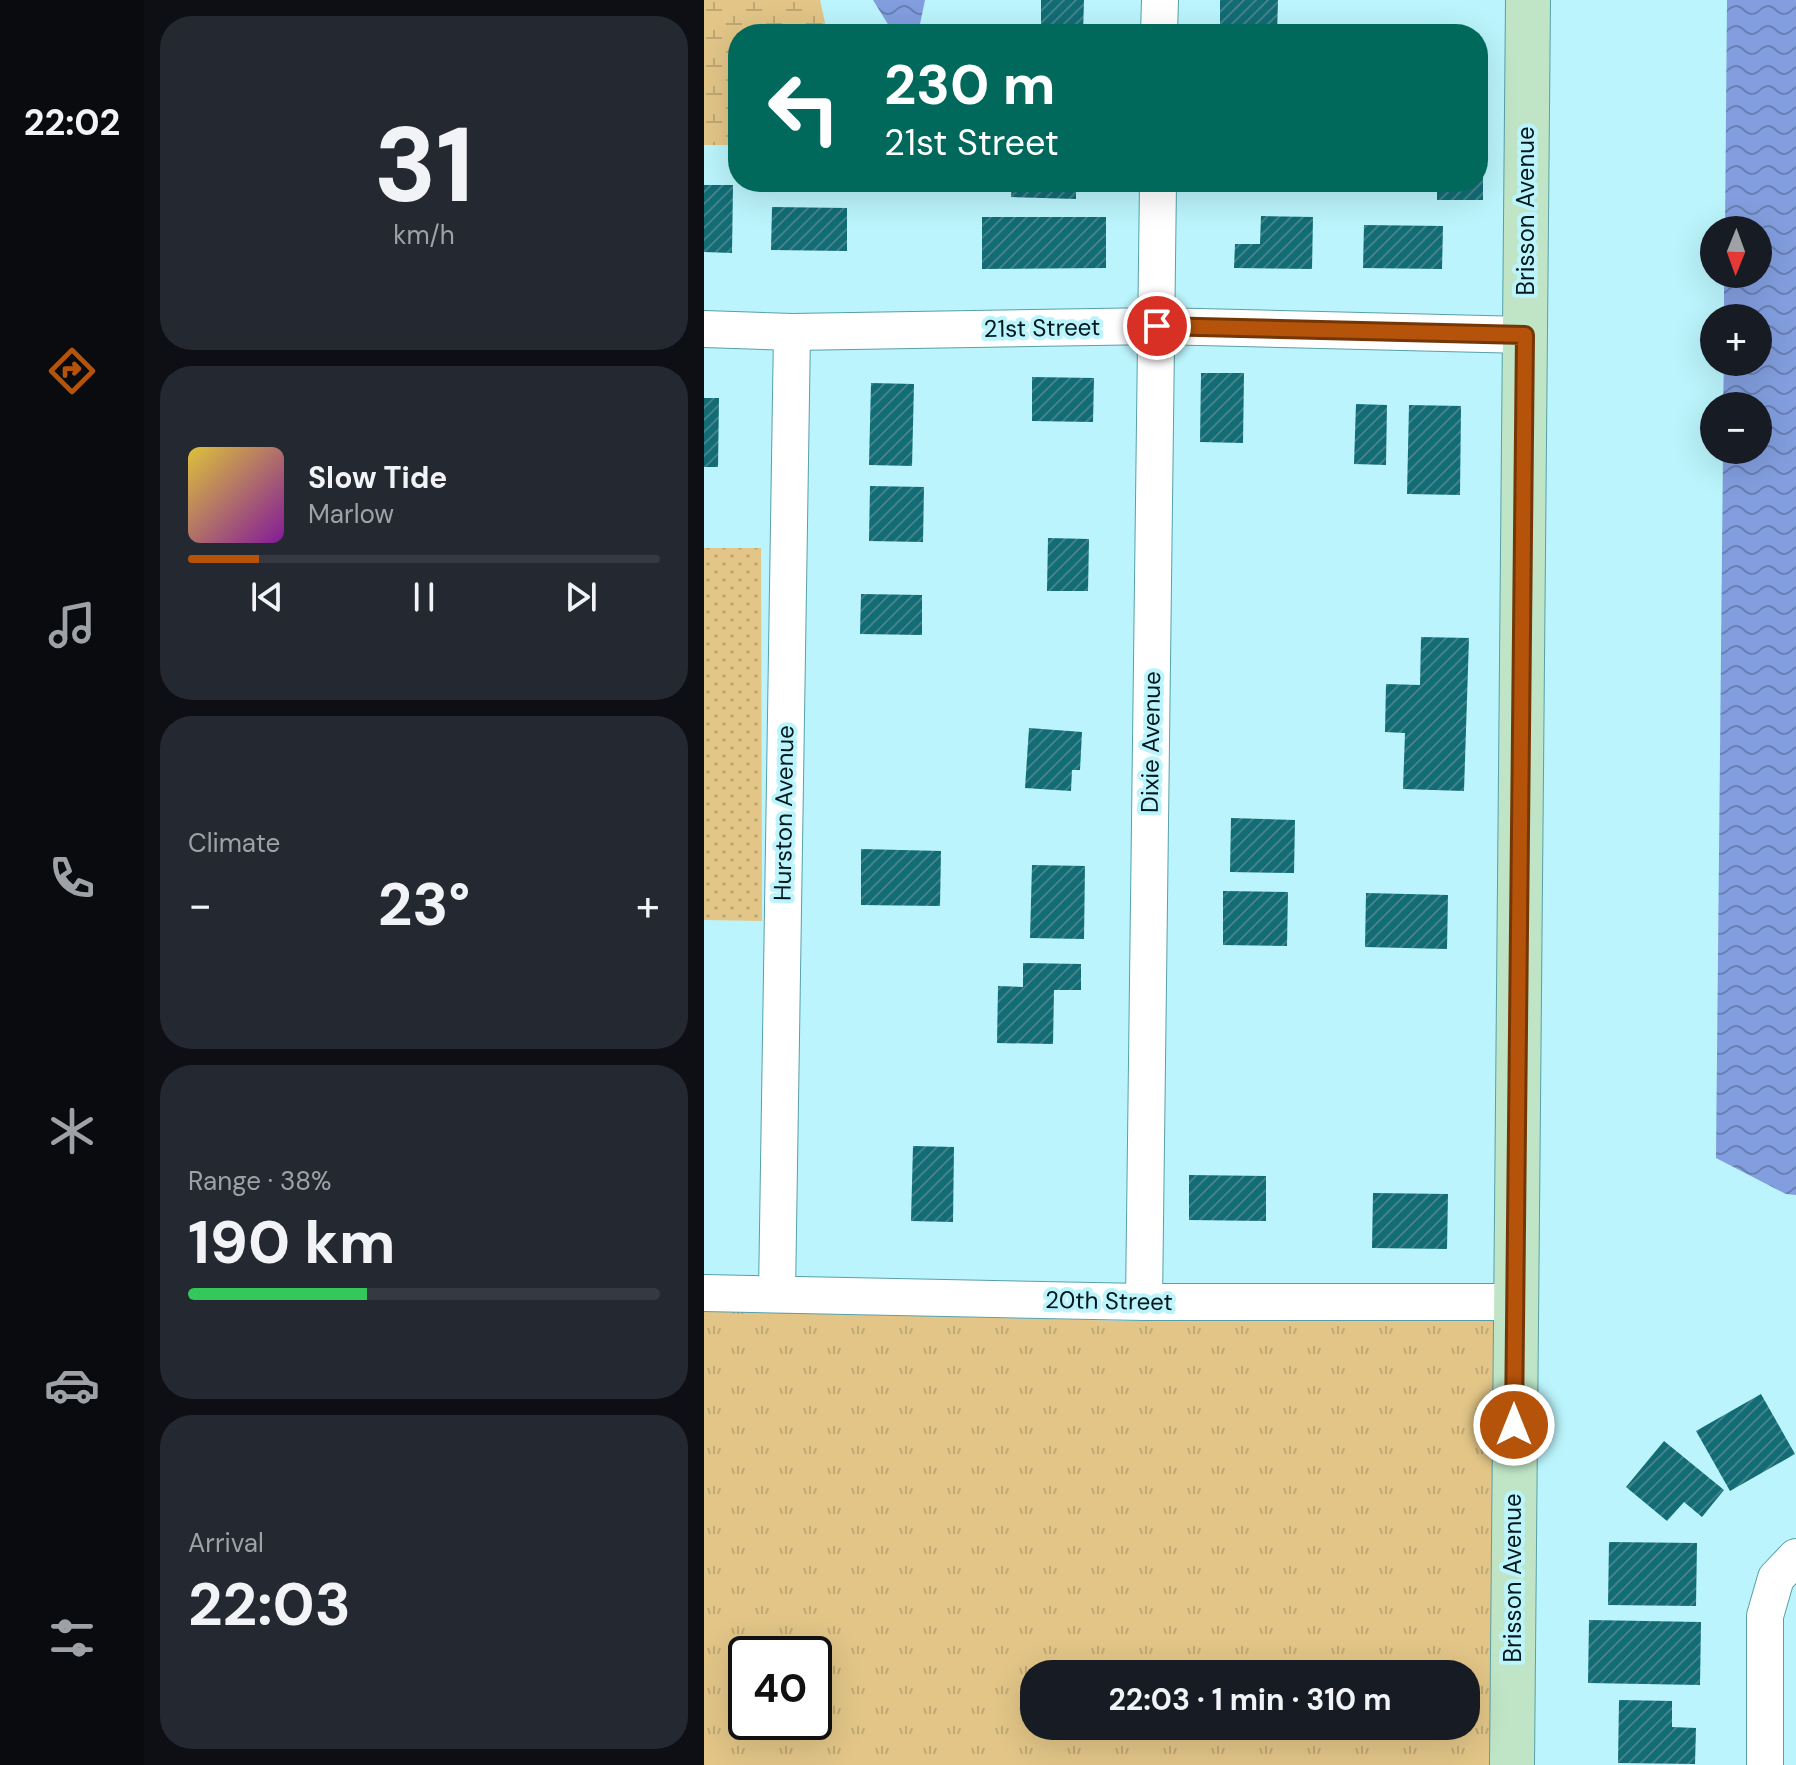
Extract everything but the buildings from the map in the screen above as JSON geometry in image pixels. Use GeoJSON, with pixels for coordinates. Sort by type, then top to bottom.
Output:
{"type":"FeatureCollection","features":[{"type":"Feature","properties":{"kind":"street"},"geometry":{"type":"LineString","coordinates":[[1159,24],[1160,0]]}},
{"type":"Feature","properties":{"kind":"street","name":"Brisson Avenue"},"geometry":{"type":"LineString","coordinates":[[1512,1765],[1528,0]]}},
{"type":"Feature","properties":{"kind":"street","name":"Dixie Avenue"},"geometry":{"type":"LineString","coordinates":[[1144,1302],[1158,192]]}},
{"type":"Feature","properties":{"kind":"street","name":"21st Street"},"geometry":{"type":"LineString","coordinates":[[704,329],[792,332],[1157,326],[1525,335]]}},
{"type":"Feature","properties":{"kind":"street","name":"Hurston Avenue"},"geometry":{"type":"LineString","coordinates":[[777,1294],[792,332]]}},
{"type":"Feature","properties":{"kind":"street","name":"20th Street"},"geometry":{"type":"LineString","coordinates":[[704,1293],[1144,1302],[1515,1302]]}},
{"type":"Feature","properties":{"kind":"street"},"geometry":{"type":"LineString","coordinates":[[1765,1765],[1765,1616],[1776,1578],[1796,1557]]}},
{"type":"Feature","properties":{"kind":"green space"},"geometry":{"type":"Polygon","coordinates":[[[704,0],[820,0],[825,24],[728,24],[728,145],[704,145],[704,0]]]}},
{"type":"Feature","properties":{"kind":"green space"},"geometry":{"type":"Polygon","coordinates":[[[704,548],[761,548],[762,921],[704,920],[704,548]]]}},
{"type":"Feature","properties":{"kind":"green space"},"geometry":{"type":"Polygon","coordinates":[[[704,1311],[1128,1321],[1498,1320],[1496,1765],[704,1765],[704,1311]]]}},
{"type":"Feature","properties":{"kind":"water"},"geometry":{"type":"Polygon","coordinates":[[[873,0],[925,0],[920,24],[888,24],[873,0]]]}},
{"type":"Feature","properties":{"kind":"water"},"geometry":{"type":"Polygon","coordinates":[[[1727,0],[1796,0],[1796,1195],[1786,1194],[1716,1158],[1723,464],[1772,464],[1772,392],[1723,392],[1724,376],[1772,376],[1772,304],[1724,304],[1724,288],[1772,288],[1772,216],[1725,216],[1727,0]]]}},
{"type":"Feature","properties":{"kind":"route"},"geometry":{"type":"LineString","coordinates":[[1157,326],[1525,335],[1514,1425]]}}]}
